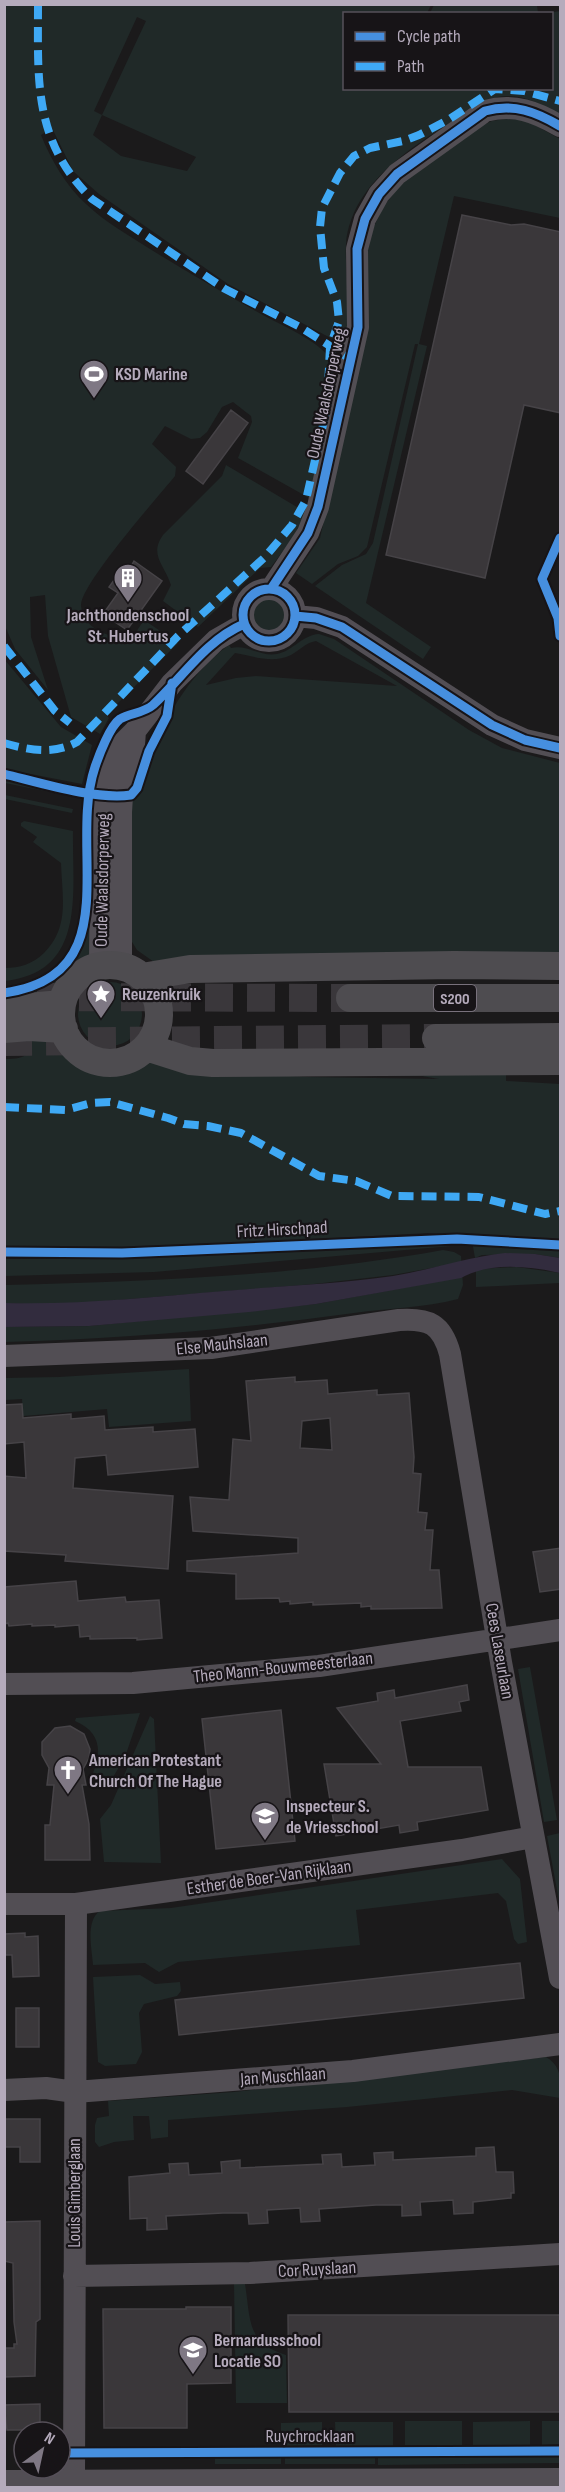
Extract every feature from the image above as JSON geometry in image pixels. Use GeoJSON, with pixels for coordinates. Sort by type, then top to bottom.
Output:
{"type":"FeatureCollection","features":[{"type":"Feature","properties":{"kind":"main road"},"geometry":{"type":"LineString","coordinates":[[121,970],[153,990],[159,1015],[155,1032],[146,1047],[128,1059],[105,1062],[84,1055],[76,1048],[63,1017],[69,987],[82,973],[121,970],[454,965],[561,966]]}},
{"type":"Feature","properties":{"kind":"main road","name":"S200"},"geometry":{"type":"LineString","coordinates":[[350,998],[561,998]]}},
{"type":"Feature","properties":{"kind":"main road"},"geometry":{"type":"LineString","coordinates":[[4,1009],[63,1017]]}},
{"type":"Feature","properties":{"kind":"main road"},"geometry":{"type":"LineString","coordinates":[[4,1029],[29,1027],[63,1017]]}},
{"type":"Feature","properties":{"kind":"main road"},"geometry":{"type":"LineString","coordinates":[[436,1038],[561,1037]]}},
{"type":"Feature","properties":{"kind":"main road"},"geometry":{"type":"LineString","coordinates":[[146,1047],[190,1061],[213,1063],[561,1061]]}},
{"type":"Feature","properties":{"kind":"street","name":"Oude Waalsdorperweg"},"geometry":{"type":"LineString","coordinates":[[271,589],[308,533],[318,507],[352,360],[358,316],[357,249],[364,219],[371,205],[397,174],[485,111],[499,107],[527,110],[561,126]]}},
{"type":"Feature","properties":{"kind":"street"},"geometry":{"type":"LineString","coordinates":[[271,589],[286,594],[294,608],[295,616],[290,631],[277,640],[261,641],[248,631],[244,624],[244,607],[254,593],[271,589]]}},
{"type":"Feature","properties":{"kind":"street"},"geometry":{"type":"LineString","coordinates":[[295,616],[316,618],[342,627],[361,637],[492,725],[525,740],[561,748]]}},
{"type":"Feature","properties":{"kind":"street","name":"Oude Waalsdorperweg"},"geometry":{"type":"LineString","coordinates":[[121,970],[103,808],[115,750],[135,730],[168,687],[216,640],[244,624]]}},
{"type":"Feature","properties":{"kind":"street","name":"Else Mauhslaan"},"geometry":{"type":"LineString","coordinates":[[4,1356],[211,1348],[399,1320],[417,1319],[436,1326]]}},
{"type":"Feature","properties":{"kind":"street","name":"Cees Laseurlaan"},"geometry":{"type":"LineString","coordinates":[[436,1326],[446,1338],[450,1354],[532,1837],[561,1978]]}},
{"type":"Feature","properties":{"kind":"street","name":"Theo Mann-Bouwmeesterlaan"},"geometry":{"type":"LineString","coordinates":[[4,1684],[144,1682],[319,1666],[561,1630]]}},
{"type":"Feature","properties":{"kind":"street","name":"Esther de Boer-Van Rijklaan"},"geometry":{"type":"LineString","coordinates":[[4,1904],[76,1904],[462,1850],[532,1837]]}},
{"type":"Feature","properties":{"kind":"street","name":"Louis Gimberglaan"},"geometry":{"type":"LineString","coordinates":[[74,2482],[76,1904]]}},
{"type":"Feature","properties":{"kind":"street","name":"Jan Muschlaan"},"geometry":{"type":"LineString","coordinates":[[4,2090],[46,2088],[75,2092],[353,2071],[561,2043]]}},
{"type":"Feature","properties":{"kind":"street","name":"Cor Ruyslaan"},"geometry":{"type":"LineString","coordinates":[[74,2276],[250,2273],[561,2254]]}},
{"type":"Feature","properties":{"kind":"street"},"geometry":{"type":"LineString","coordinates":[[4,2481],[561,2479]]}},
{"type":"Feature","properties":{"kind":"shaded area"},"geometry":{"type":"Polygon","coordinates":[[[4,5],[431,5],[428,12],[343,12],[343,90],[553,90],[553,12],[560,11],[560,114],[532,101],[514,96],[484,101],[398,159],[363,197],[352,219],[346,244],[349,313],[344,345],[228,284],[99,194],[73,171],[52,128],[41,135],[49,154],[66,181],[93,211],[192,274],[314,343],[339,369],[311,499],[238,458],[252,422],[251,416],[233,402],[222,407],[207,432],[200,438],[191,439],[165,426],[152,444],[176,467],[175,476],[105,562],[92,580],[81,606],[87,621],[106,634],[130,641],[144,620],[178,643],[106,715],[109,718],[100,734],[71,717],[48,636],[45,595],[30,597],[31,637],[48,690],[15,649],[5,626],[4,5]],[[137,17],[94,111],[102,115],[146,21],[137,17]],[[102,115],[93,135],[121,156],[187,171],[196,157],[102,115]]]}},
{"type":"Feature","properties":{"kind":"shaded area"},"geometry":{"type":"Polygon","coordinates":[[[434,5],[537,5],[538,12],[430,12],[434,5]]]}},
{"type":"Feature","properties":{"kind":"shaded area"},"geometry":{"type":"Polygon","coordinates":[[[511,118],[531,123],[560,139],[560,218],[454,196],[419,344],[427,346],[366,603],[431,647],[423,659],[315,586],[342,565],[366,554],[373,543],[418,344],[415,344],[367,547],[358,556],[338,564],[312,584],[296,573],[320,538],[367,335],[367,250],[371,233],[382,209],[398,187],[477,128],[492,121],[511,118]]]}},
{"type":"Feature","properties":{"kind":"shaded area"},"geometry":{"type":"Polygon","coordinates":[[[226,465],[307,513],[271,567],[260,568],[198,627],[163,601],[171,585],[159,560],[157,548],[163,535],[222,476],[226,465]]]}},
{"type":"Feature","properties":{"kind":"shaded area"},"geometry":{"type":"Polygon","coordinates":[[[268,598],[280,603],[285,615],[280,627],[268,632],[256,627],[251,615],[256,603],[268,598]]]}},
{"type":"Feature","properties":{"kind":"shaded area"},"geometry":{"type":"Polygon","coordinates":[[[319,634],[334,639],[469,730],[502,748],[560,763],[560,957],[154,962],[137,950],[129,937],[127,801],[139,796],[153,751],[174,706],[204,666],[229,645],[231,648],[277,654],[319,634]],[[316,641],[284,658],[263,658],[235,653],[206,685],[256,676],[397,686],[316,641]]]}},
{"type":"Feature","properties":{"kind":"shaded area"},"geometry":{"type":"Polygon","coordinates":[[[4,659],[61,727],[92,745],[82,784],[5,769],[4,659]]]}},
{"type":"Feature","properties":{"kind":"shaded area"},"geometry":{"type":"Polygon","coordinates":[[[4,779],[75,793],[74,797],[5,783],[4,779]]]}},
{"type":"Feature","properties":{"kind":"shaded area"},"geometry":{"type":"Polygon","coordinates":[[[5,795],[73,809],[72,813],[5,799],[5,795]]]}},
{"type":"Feature","properties":{"kind":"shaded area"},"geometry":{"type":"Polygon","coordinates":[[[24,821],[73,831],[73,903],[69,926],[62,946],[50,962],[31,975],[5,981],[5,968],[31,963],[44,953],[58,933],[63,911],[61,863],[33,842],[37,837],[21,826],[24,821]]]}},
{"type":"Feature","properties":{"kind":"shaded area"},"geometry":{"type":"Polygon","coordinates":[[[89,927],[91,955],[87,961],[58,990],[29,994],[51,983],[68,968],[80,950],[89,927]]]}},
{"type":"Feature","properties":{"kind":"shaded area"},"geometry":{"type":"Polygon","coordinates":[[[104,982],[116,982],[133,991],[140,1002],[142,1014],[140,1026],[133,1037],[116,1046],[104,1046],[92,1041],[83,1032],[78,1020],[78,1008],[83,996],[92,987],[104,982]]]}},
{"type":"Feature","properties":{"kind":"shaded area"},"geometry":{"type":"Polygon","coordinates":[[[32,1032],[62,1043],[75,1057],[89,1065],[129,1067],[153,1060],[506,1075],[506,1081],[560,1084],[560,1244],[428,1233],[154,1248],[5,1248],[5,1059],[23,1057],[27,1054],[31,1046],[32,1032]],[[291,1076],[439,1079],[422,1076],[291,1076]]]}},
{"type":"Feature","properties":{"kind":"shaded area"},"geometry":{"type":"Polygon","coordinates":[[[472,1241],[560,1247],[560,1258],[535,1254],[482,1255],[475,1258],[472,1241]]]}},
{"type":"Feature","properties":{"kind":"shaded area"},"geometry":{"type":"Polygon","coordinates":[[[375,1244],[451,1246],[154,1272],[5,1276],[5,1259],[98,1258],[375,1244]]]}},
{"type":"Feature","properties":{"kind":"shaded area"},"geometry":{"type":"Polygon","coordinates":[[[443,1250],[461,1256],[463,1285],[458,1299],[445,1302],[310,1319],[136,1336],[5,1342],[4,1327],[89,1326],[316,1304],[461,1277],[459,1263],[393,1275],[314,1284],[57,1305],[5,1303],[5,1285],[225,1276],[334,1266],[443,1250]]]}},
{"type":"Feature","properties":{"kind":"shaded area"},"geometry":{"type":"Polygon","coordinates":[[[505,1253],[560,1258],[560,1273],[522,1267],[484,1269],[461,1278],[316,1304],[89,1326],[5,1327],[5,1303],[115,1300],[351,1281],[393,1276],[505,1253]]]}},
{"type":"Feature","properties":{"kind":"shaded area"},"geometry":{"type":"Polygon","coordinates":[[[517,1267],[560,1273],[560,1283],[476,1287],[476,1269],[517,1267]]]}},
{"type":"Feature","properties":{"kind":"shaded area"},"geometry":{"type":"Polygon","coordinates":[[[189,1369],[191,1421],[109,1427],[107,1409],[23,1416],[22,1399],[5,1400],[5,1378],[189,1369]]]}},
{"type":"Feature","properties":{"kind":"shaded area"},"geometry":{"type":"Polygon","coordinates":[[[530,1667],[557,1820],[544,1822],[518,1669],[530,1667]]]}},
{"type":"Feature","properties":{"kind":"shaded area"},"geometry":{"type":"Polygon","coordinates":[[[140,1713],[125,1757],[109,1784],[104,1778],[93,1773],[98,1757],[97,1742],[89,1730],[75,1721],[76,1718],[140,1713]]]}},
{"type":"Feature","properties":{"kind":"shaded area"},"geometry":{"type":"Polygon","coordinates":[[[150,1716],[154,1719],[161,1863],[104,1862],[100,1819],[111,1805],[150,1716]]]}},
{"type":"Feature","properties":{"kind":"shaded area"},"geometry":{"type":"Polygon","coordinates":[[[560,1833],[560,1906],[547,1836],[560,1833]]]}},
{"type":"Feature","properties":{"kind":"shaded area"},"geometry":{"type":"Polygon","coordinates":[[[502,1859],[520,1879],[527,1942],[518,1944],[514,1939],[506,1901],[498,1893],[356,1910],[360,1945],[178,1962],[159,1972],[145,1963],[93,1965],[91,1928],[92,1921],[100,1911],[171,1908],[502,1859]]]}},
{"type":"Feature","properties":{"kind":"shaded area"},"geometry":{"type":"Polygon","coordinates":[[[140,1975],[155,1984],[180,1982],[181,1991],[177,1996],[144,2004],[139,2013],[142,2052],[136,2064],[105,2066],[98,2062],[93,1977],[140,1975]]]}},
{"type":"Feature","properties":{"kind":"shaded area"},"geometry":{"type":"Polygon","coordinates":[[[546,2057],[558,2070],[560,2098],[512,2090],[347,2107],[168,2120],[168,2137],[151,2139],[149,2116],[133,2116],[134,2140],[114,2142],[99,2147],[95,2142],[97,2118],[109,2116],[108,2101],[234,2092],[546,2057]]]}},
{"type":"Feature","properties":{"kind":"shaded area"},"geometry":{"type":"Polygon","coordinates":[[[234,2284],[245,2284],[250,2319],[257,2337],[273,2350],[286,2355],[287,2403],[236,2403],[234,2284]]]}},
{"type":"Feature","properties":{"kind":"shaded area"},"geometry":{"type":"Polygon","coordinates":[[[405,2421],[462,2421],[462,2445],[405,2445],[405,2421]]]}},
{"type":"Feature","properties":{"kind":"shaded area"},"geometry":{"type":"Polygon","coordinates":[[[530,2421],[530,2445],[473,2445],[473,2422],[530,2421]]]}},
{"type":"Feature","properties":{"kind":"shaded area"},"geometry":{"type":"Polygon","coordinates":[[[542,2421],[560,2421],[560,2444],[542,2445],[542,2421]]]}},
{"type":"Feature","properties":{"kind":"shaded area"},"geometry":{"type":"Polygon","coordinates":[[[322,2422],[322,2445],[281,2446],[281,2423],[322,2422]]]}},
{"type":"Feature","properties":{"kind":"shaded area"},"geometry":{"type":"Polygon","coordinates":[[[335,2422],[393,2422],[393,2446],[336,2446],[335,2422]]]}},
{"type":"Feature","properties":{"kind":"shaded area"},"geometry":{"type":"Polygon","coordinates":[[[281,2456],[281,2464],[215,2464],[215,2457],[281,2456]]]}},
{"type":"Feature","properties":{"kind":"shaded area"},"geometry":{"type":"Polygon","coordinates":[[[285,2456],[375,2456],[375,2464],[285,2464],[285,2456]]]}},
{"type":"Feature","properties":{"kind":"shaded area"},"geometry":{"type":"Polygon","coordinates":[[[560,2456],[560,2463],[378,2465],[378,2457],[560,2456]]]}},
{"type":"Feature","properties":{"kind":"building"},"geometry":{"type":"Polygon","coordinates":[[[462,215],[561,232],[561,413],[524,405],[485,578],[386,555],[462,215]]]}},
{"type":"Feature","properties":{"kind":"building"},"geometry":{"type":"Polygon","coordinates":[[[231,410],[248,423],[203,484],[186,471],[231,410]]]}},
{"type":"Feature","properties":{"kind":"building","name":"Jachthondenschool St. Hubertus"},"geometry":{"type":"Polygon","coordinates":[[[134,561],[162,581],[127,630],[103,614],[118,593],[109,587],[125,565],[130,568],[134,561]]]}},
{"type":"Feature","properties":{"kind":"building"},"geometry":{"type":"Polygon","coordinates":[[[295,1377],[295,1382],[327,1380],[328,1394],[377,1390],[377,1395],[409,1393],[413,1473],[421,1474],[418,1512],[427,1513],[425,1530],[433,1530],[430,1570],[439,1570],[442,1608],[371,1609],[371,1606],[361,1607],[361,1603],[313,1605],[313,1602],[290,1604],[290,1601],[280,1602],[279,1598],[236,1599],[236,1574],[187,1571],[187,1561],[298,1553],[298,1538],[193,1531],[190,1497],[229,1500],[233,1439],[251,1441],[246,1381],[295,1377]],[[330,1418],[302,1421],[300,1448],[332,1450],[330,1418]]]}},
{"type":"Feature","properties":{"kind":"building"},"geometry":{"type":"Polygon","coordinates":[[[22,1404],[23,1418],[71,1414],[71,1419],[104,1416],[105,1430],[153,1427],[153,1432],[195,1429],[198,1467],[108,1475],[106,1455],[75,1458],[73,1488],[173,1496],[168,1569],[65,1561],[66,1555],[4,1551],[4,1476],[26,1478],[24,1442],[4,1444],[4,1405],[22,1404]]]}},
{"type":"Feature","properties":{"kind":"building"},"geometry":{"type":"Polygon","coordinates":[[[561,1548],[561,1589],[540,1592],[533,1552],[561,1548]]]}},
{"type":"Feature","properties":{"kind":"building"},"geometry":{"type":"Polygon","coordinates":[[[76,1581],[78,1601],[125,1597],[126,1602],[159,1600],[162,1638],[90,1639],[90,1636],[80,1637],[79,1625],[55,1627],[55,1625],[9,1626],[8,1623],[4,1624],[4,1587],[76,1581]]]}},
{"type":"Feature","properties":{"kind":"building"},"geometry":{"type":"Polygon","coordinates":[[[467,1685],[469,1700],[459,1702],[461,1711],[400,1721],[408,1767],[481,1767],[488,1810],[417,1822],[418,1830],[400,1833],[399,1825],[336,1836],[324,1764],[381,1764],[337,1708],[378,1701],[377,1693],[394,1690],[395,1698],[467,1685]]]}},
{"type":"Feature","properties":{"kind":"building"},"geometry":{"type":"Polygon","coordinates":[[[281,1710],[295,1841],[216,1849],[202,1719],[281,1710]]]}},
{"type":"Feature","properties":{"kind":"building","name":"American Protestant Church Of The Hague"},"geometry":{"type":"Polygon","coordinates":[[[70,1726],[84,1734],[90,1749],[89,1758],[83,1769],[86,1785],[82,1785],[89,1824],[90,1860],[45,1860],[45,1825],[50,1825],[54,1785],[47,1785],[49,1768],[42,1755],[42,1742],[55,1728],[70,1726]]]}},
{"type":"Feature","properties":{"kind":"building"},"geometry":{"type":"Polygon","coordinates":[[[25,1933],[25,1937],[38,1936],[39,1976],[13,1977],[12,1955],[4,1955],[4,1934],[25,1933]]]}},
{"type":"Feature","properties":{"kind":"building"},"geometry":{"type":"Polygon","coordinates":[[[520,1963],[524,1998],[179,2035],[175,2000],[520,1963]]]}},
{"type":"Feature","properties":{"kind":"building"},"geometry":{"type":"Polygon","coordinates":[[[16,2008],[39,2008],[39,2047],[16,2047],[16,2008]]]}},
{"type":"Feature","properties":{"kind":"building"},"geometry":{"type":"Polygon","coordinates":[[[4,2119],[40,2119],[40,2162],[20,2162],[20,2147],[4,2147],[4,2119]]]}},
{"type":"Feature","properties":{"kind":"building"},"geometry":{"type":"Polygon","coordinates":[[[494,2147],[496,2172],[513,2172],[514,2193],[511,2193],[511,2198],[473,2202],[473,2213],[454,2214],[453,2200],[420,2202],[421,2215],[402,2216],[402,2205],[319,2209],[320,2221],[301,2222],[300,2208],[267,2210],[268,2223],[249,2224],[248,2213],[166,2216],[167,2229],[147,2230],[147,2218],[130,2219],[129,2177],[170,2173],[169,2164],[188,2163],[189,2175],[222,2173],[221,2162],[240,2160],[240,2168],[323,2164],[322,2155],[341,2154],[342,2167],[375,2165],[374,2153],[393,2152],[393,2160],[476,2156],[476,2148],[494,2147]]]}},
{"type":"Feature","properties":{"kind":"building"},"geometry":{"type":"Polygon","coordinates":[[[40,2221],[40,2319],[36,2322],[35,2376],[4,2377],[4,2348],[14,2348],[14,2344],[17,2344],[14,2322],[13,2263],[4,2261],[4,2222],[40,2221]]]}},
{"type":"Feature","properties":{"kind":"building"},"geometry":{"type":"Polygon","coordinates":[[[186,2307],[231,2307],[231,2383],[187,2384],[187,2428],[104,2428],[103,2309],[186,2309],[186,2307]]]}},
{"type":"Feature","properties":{"kind":"building"},"geometry":{"type":"Polygon","coordinates":[[[288,2315],[561,2315],[561,2412],[289,2412],[288,2315]]]}},
{"type":"Feature","properties":{"kind":"building"},"geometry":{"type":"Polygon","coordinates":[[[40,2404],[40,2420],[12,2420],[12,2430],[7,2430],[4,2405],[40,2404]]]}},
{"type":"Feature","properties":{"kind":"tunnel"},"geometry":{"type":"LineString","coordinates":[[37,997],[350,998]]}},
{"type":"Feature","properties":{"kind":"tunnel"},"geometry":{"type":"LineString","coordinates":[[4,1042],[436,1038]]}},
{"type":"Feature","properties":{"kind":"marked path"},"geometry":{"type":"LineString","coordinates":[[38,4],[40,84],[49,132],[59,155],[73,177],[92,199],[225,289],[300,327],[352,360]]}},
{"type":"Feature","properties":{"kind":"marked path"},"geometry":{"type":"LineString","coordinates":[[4,743],[22,748],[50,750],[77,742],[178,636],[265,557],[292,525],[306,500],[327,407],[330,347],[339,321],[337,302],[324,268],[320,227],[322,208],[340,173],[354,156],[370,148],[419,135],[448,120],[493,90]]}},
{"type":"Feature","properties":{"kind":"marked path"},"geometry":{"type":"LineString","coordinates":[[510,90],[524,91],[560,101]]}},
{"type":"Feature","properties":{"kind":"marked path"},"geometry":{"type":"LineString","coordinates":[[4,646],[55,711],[70,723]]}},
{"type":"Feature","properties":{"kind":"marked path"},"geometry":{"type":"LineString","coordinates":[[4,1107],[65,1110],[92,1103],[110,1102],[184,1124],[241,1133],[319,1176],[356,1181],[392,1196],[479,1197],[545,1214],[560,1211]]}},
{"type":"Feature","properties":{"kind":"cycle path"},"geometry":{"type":"LineString","coordinates":[[271,589],[308,533],[318,507],[358,327],[357,249],[365,219],[379,194],[397,174],[485,111],[506,108],[524,110],[560,126]]}},
{"type":"Feature","properties":{"kind":"cycle path"},"geometry":{"type":"LineString","coordinates":[[560,538],[542,579],[558,618],[560,636]]}},
{"type":"Feature","properties":{"kind":"cycle path"},"geometry":{"type":"LineString","coordinates":[[264,589],[274,589],[288,596],[295,615],[288,634],[274,641],[264,641],[254,637],[247,630],[243,620],[243,610],[247,600],[254,593],[264,589]]}},
{"type":"Feature","properties":{"kind":"cycle path"},"geometry":{"type":"LineString","coordinates":[[295,616],[316,618],[342,627],[492,725],[525,740],[560,748]]}},
{"type":"Feature","properties":{"kind":"cycle path"},"geometry":{"type":"LineString","coordinates":[[4,993],[43,982],[67,962],[81,935],[86,904],[88,800],[95,767],[112,728],[120,719],[153,705],[206,650],[230,631],[244,624]]}},
{"type":"Feature","properties":{"kind":"cycle path"},"geometry":{"type":"LineString","coordinates":[[4,774],[85,793],[131,795],[137,788],[149,751],[167,716],[172,683]]}},
{"type":"Feature","properties":{"kind":"cycle path","name":"Fritz Hirschpad"},"geometry":{"type":"LineString","coordinates":[[4,1252],[122,1253],[457,1239],[560,1245]]}},
{"type":"Feature","properties":{"kind":"cycle path","name":"Ruychrocklaan"},"geometry":{"type":"LineString","coordinates":[[72,2453],[560,2451]]}},
{"type":"Feature","properties":{"kind":"place","name":"KSD Marine"},"geometry":{"type":"Point","coordinates":[94,400]}},
{"type":"Feature","properties":{"kind":"place","name":"Jachthondenschool St. Hubertus"},"geometry":{"type":"Point","coordinates":[128,604]}},
{"type":"Feature","properties":{"kind":"place","name":"Reuzenkruik"},"geometry":{"type":"Point","coordinates":[101,1020]}},
{"type":"Feature","properties":{"kind":"place","name":"American Protestant Church Of The Hague"},"geometry":{"type":"Point","coordinates":[68,1796]}},
{"type":"Feature","properties":{"kind":"place","name":"Inspecteur S. de Vriesschool"},"geometry":{"type":"Point","coordinates":[265,1842]}},
{"type":"Feature","properties":{"kind":"place","name":"Bernardusschool Locatie SO"},"geometry":{"type":"Point","coordinates":[193,2376]}}]}
